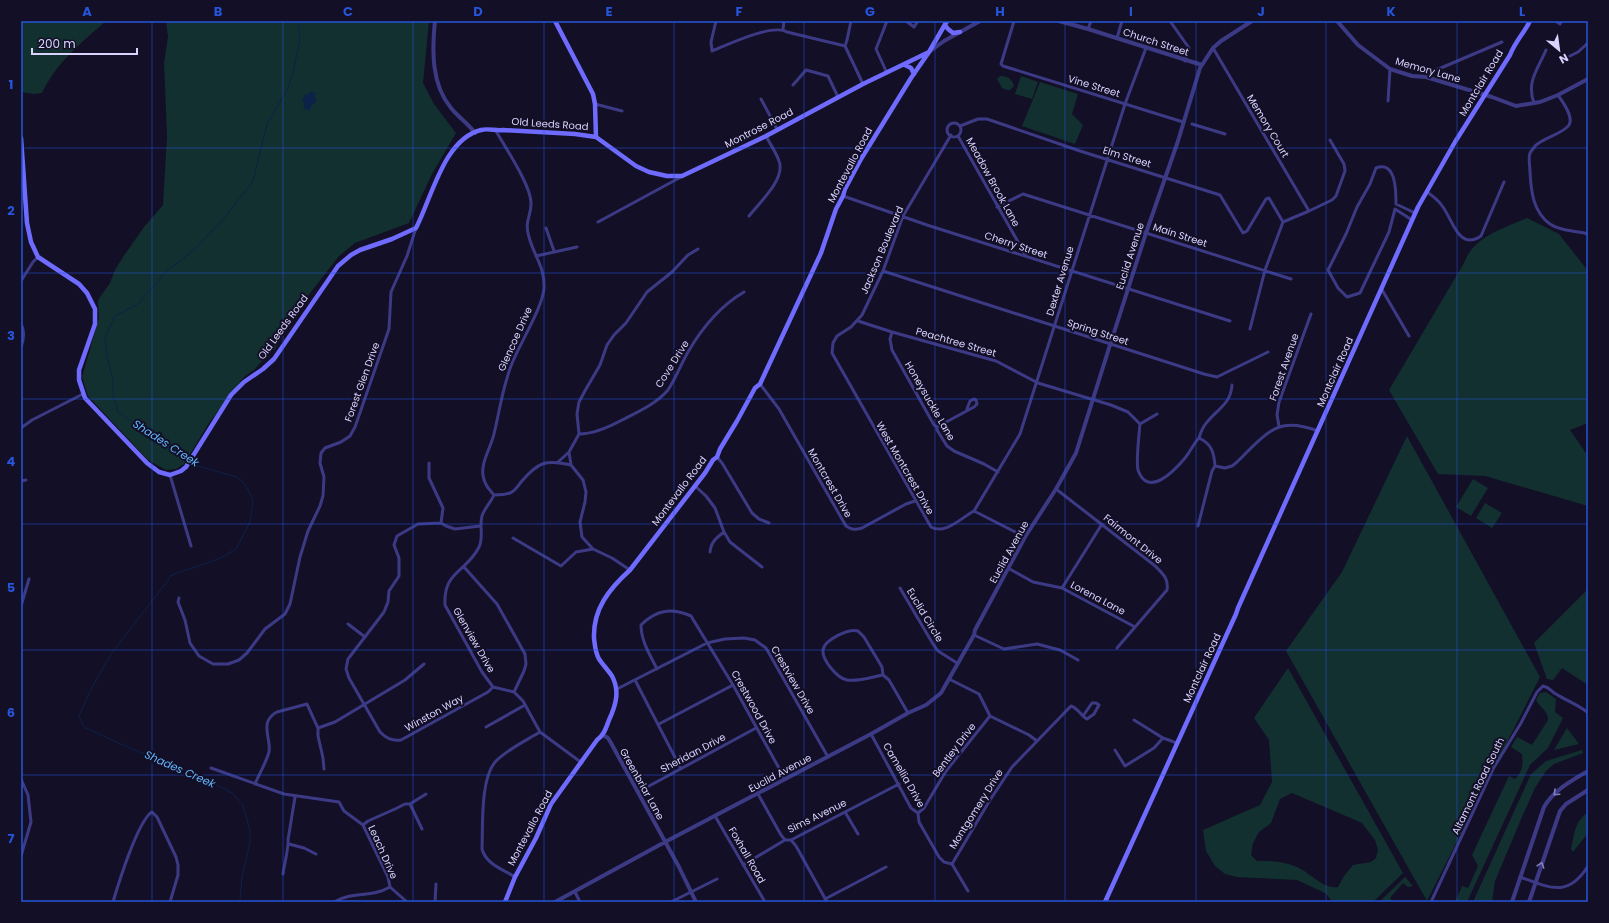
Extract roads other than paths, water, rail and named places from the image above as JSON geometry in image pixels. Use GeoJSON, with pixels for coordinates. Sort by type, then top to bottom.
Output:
{"type":"FeatureCollection","features":[{"type":"Feature","properties":{"kind":"main road"},"geometry":{"type":"LineString","coordinates":[[555,21],[590,87],[595,104],[596,137]]}},
{"type":"Feature","properties":{"kind":"main road","name":"Montclair Road"},"geometry":{"type":"LineString","coordinates":[[1105,902],[1318,432],[1415,213],[1484,95],[1530,21]]}},
{"type":"Feature","properties":{"kind":"main road"},"geometry":{"type":"LineString","coordinates":[[946,22],[948,29],[953,33],[960,32]]}},
{"type":"Feature","properties":{"kind":"main road","name":"Montevallo Road"},"geometry":{"type":"LineString","coordinates":[[505,902],[515,877],[536,838],[551,804],[572,773],[582,763],[597,740],[603,735],[616,702],[617,688],[612,676],[599,659],[595,648],[594,628],[597,612],[605,597],[616,583],[630,570],[705,473],[713,460],[717,457],[720,449],[755,388],[760,384],[821,253],[836,209],[845,189],[861,159],[929,52],[946,22]]}},
{"type":"Feature","properties":{"kind":"main road","name":"Montrose Road"},"geometry":{"type":"LineString","coordinates":[[682,176],[766,136],[863,84],[905,65],[929,52]]}},
{"type":"Feature","properties":{"kind":"main road"},"geometry":{"type":"LineString","coordinates":[[905,65],[911,68],[914,74]]}},
{"type":"Feature","properties":{"kind":"main road","name":"Old Leeds Road"},"geometry":{"type":"LineString","coordinates":[[170,475],[181,471],[186,467],[231,395],[244,382],[263,369],[274,359],[338,266],[351,255],[360,250],[392,240],[416,228],[448,156],[456,145],[475,133],[483,130],[503,130],[575,134],[596,137],[636,166],[649,172],[669,176],[682,176]]}},
{"type":"Feature","properties":{"kind":"main road"},"geometry":{"type":"LineString","coordinates":[[21,138],[27,223],[31,242],[38,257],[79,284],[87,293],[95,310],[95,324],[79,370],[79,380],[83,394],[85,398],[147,463],[159,472],[170,475]]}},
{"type":"Feature","properties":{"kind":"street"},"geometry":{"type":"LineString","coordinates":[[435,21],[434,63],[438,85],[444,100],[475,133]]}},
{"type":"Feature","properties":{"kind":"street"},"geometry":{"type":"LineString","coordinates":[[716,21],[711,42],[712,51],[764,31],[783,29],[787,32],[845,46]]}},
{"type":"Feature","properties":{"kind":"street"},"geometry":{"type":"LineString","coordinates":[[783,29],[784,21]]}},
{"type":"Feature","properties":{"kind":"street"},"geometry":{"type":"LineString","coordinates":[[851,21],[848,40],[845,46],[863,84]]}},
{"type":"Feature","properties":{"kind":"street"},"geometry":{"type":"LineString","coordinates":[[887,21],[876,48],[887,73]]}},
{"type":"Feature","properties":{"kind":"street"},"geometry":{"type":"LineString","coordinates":[[906,21],[914,27],[918,21]]}},
{"type":"Feature","properties":{"kind":"street"},"geometry":{"type":"LineString","coordinates":[[929,52],[944,41],[980,21]]}},
{"type":"Feature","properties":{"kind":"street","name":"Vine Street"},"geometry":{"type":"LineString","coordinates":[[1014,21],[1001,64],[1003,66],[1183,122]]}},
{"type":"Feature","properties":{"kind":"street","name":"Church Street"},"geometry":{"type":"LineString","coordinates":[[1059,21],[1202,65]]}},
{"type":"Feature","properties":{"kind":"street"},"geometry":{"type":"LineString","coordinates":[[1088,29],[1091,21]]}},
{"type":"Feature","properties":{"kind":"street"},"geometry":{"type":"LineString","coordinates":[[1117,38],[1122,21]]}},
{"type":"Feature","properties":{"kind":"street"},"geometry":{"type":"LineString","coordinates":[[1170,21],[1189,48],[1185,61]]}},
{"type":"Feature","properties":{"kind":"street","name":"Euclid Avenue"},"geometry":{"type":"LineString","coordinates":[[555,902],[665,842],[926,705],[941,693],[974,635],[975,630],[1025,537],[1056,489],[1076,453],[1146,233],[1202,65],[1213,48],[1221,41],[1252,21]]}},
{"type":"Feature","properties":{"kind":"street","name":"Memory Lane"},"geometry":{"type":"LineString","coordinates":[[1337,21],[1358,45],[1390,69],[1412,76],[1426,77],[1516,106],[1534,103],[1558,95],[1588,81]]}},
{"type":"Feature","properties":{"kind":"street"},"geometry":{"type":"LineString","coordinates":[[1556,21],[1560,24],[1562,21]]}},
{"type":"Feature","properties":{"kind":"street"},"geometry":{"type":"LineString","coordinates":[[1426,77],[1429,73],[1502,42]]}},
{"type":"Feature","properties":{"kind":"street"},"geometry":{"type":"LineString","coordinates":[[1570,56],[1578,52],[1588,43]]}},
{"type":"Feature","properties":{"kind":"street","name":"Dexter Avenue"},"geometry":{"type":"LineString","coordinates":[[974,511],[1020,434],[1125,104],[1146,48]]}},
{"type":"Feature","properties":{"kind":"street","name":"Memory Court"},"geometry":{"type":"LineString","coordinates":[[1213,48],[1309,211]]}},
{"type":"Feature","properties":{"kind":"street"},"geometry":{"type":"LineString","coordinates":[[1534,103],[1530,94],[1531,85],[1546,50]]}},
{"type":"Feature","properties":{"kind":"street"},"geometry":{"type":"LineString","coordinates":[[1388,101],[1390,69]]}},
{"type":"Feature","properties":{"kind":"street"},"geometry":{"type":"LineString","coordinates":[[793,85],[806,70],[828,76],[838,97]]}},
{"type":"Feature","properties":{"kind":"street"},"geometry":{"type":"LineString","coordinates":[[1558,95],[1565,104],[1570,121],[1564,130],[1536,144],[1530,153],[1531,187],[1538,212],[1549,223],[1566,231],[1588,234]]}},
{"type":"Feature","properties":{"kind":"street"},"geometry":{"type":"LineString","coordinates":[[761,99],[777,129]]}},
{"type":"Feature","properties":{"kind":"street"},"geometry":{"type":"LineString","coordinates":[[595,104],[622,111]]}},
{"type":"Feature","properties":{"kind":"street","name":"Jackson Boulevard"},"geometry":{"type":"LineString","coordinates":[[832,343],[840,333],[858,321],[866,308],[883,271],[903,216],[924,178],[951,136],[947,130],[949,125],[955,122],[960,126],[978,119],[987,119]]}},
{"type":"Feature","properties":{"kind":"street","name":"Elm Street"},"geometry":{"type":"LineString","coordinates":[[987,119],[1107,160],[1220,195],[1243,233],[1247,231],[1266,199],[1269,198],[1283,222]]}},
{"type":"Feature","properties":{"kind":"street"},"geometry":{"type":"LineString","coordinates":[[1192,124],[1225,134]]}},
{"type":"Feature","properties":{"kind":"street"},"geometry":{"type":"LineString","coordinates":[[951,136],[958,136],[961,130],[960,126]]}},
{"type":"Feature","properties":{"kind":"street","name":"Glencoe Drive"},"geometry":{"type":"LineString","coordinates":[[494,495],[487,487],[482,473],[494,435],[505,384],[513,361],[534,316],[544,290],[544,274],[529,239],[527,229],[532,204],[528,190],[496,131]]}},
{"type":"Feature","properties":{"kind":"street"},"geometry":{"type":"LineString","coordinates":[[749,216],[776,182],[780,174],[779,161],[766,136]]}},
{"type":"Feature","properties":{"kind":"street","name":"Meadow Brook Lane"},"geometry":{"type":"LineString","coordinates":[[958,136],[1026,257]]}},
{"type":"Feature","properties":{"kind":"street"},"geometry":{"type":"LineString","coordinates":[[1250,329],[1265,270],[1283,222],[1332,200],[1336,196],[1345,171],[1344,164],[1330,140]]}},
{"type":"Feature","properties":{"kind":"street"},"geometry":{"type":"LineString","coordinates":[[1380,166],[1386,167],[1390,170],[1395,187],[1395,209],[1389,232],[1360,293],[1347,297],[1338,288],[1328,270],[1346,234],[1356,207],[1370,184],[1376,168],[1380,166]]}},
{"type":"Feature","properties":{"kind":"street"},"geometry":{"type":"LineString","coordinates":[[669,176],[673,182]]}},
{"type":"Feature","properties":{"kind":"street","name":"Montrose Road"},"geometry":{"type":"LineString","coordinates":[[598,222],[682,176]]}},
{"type":"Feature","properties":{"kind":"street"},"geometry":{"type":"LineString","coordinates":[[1427,192],[1443,206],[1461,236],[1466,240],[1474,240],[1481,236],[1504,182]]}},
{"type":"Feature","properties":{"kind":"street","name":"Main Street"},"geometry":{"type":"LineString","coordinates":[[997,207],[1022,194],[1291,279]]}},
{"type":"Feature","properties":{"kind":"street","name":"Cherry Street"},"geometry":{"type":"LineString","coordinates":[[843,196],[1026,257],[1230,321]]}},
{"type":"Feature","properties":{"kind":"street"},"geometry":{"type":"LineString","coordinates":[[1396,204],[1415,213]]}},
{"type":"Feature","properties":{"kind":"street"},"geometry":{"type":"LineString","coordinates":[[1395,209],[1412,220]]}},
{"type":"Feature","properties":{"kind":"street","name":"Forest Glen Drive"},"geometry":{"type":"LineString","coordinates":[[179,598],[178,602],[185,620],[190,643],[199,656],[213,664],[228,664],[239,660],[247,653],[265,629],[285,614],[290,604],[300,557],[308,531],[323,496],[324,477],[320,462],[321,453],[325,448],[341,442],[350,436],[355,427],[389,329],[391,292],[407,256],[416,228]]}},
{"type":"Feature","properties":{"kind":"street"},"geometry":{"type":"LineString","coordinates":[[546,228],[554,251]]}},
{"type":"Feature","properties":{"kind":"street"},"geometry":{"type":"LineString","coordinates":[[536,256],[577,247]]}},
{"type":"Feature","properties":{"kind":"street"},"geometry":{"type":"LineString","coordinates":[[558,462],[569,452],[579,434],[577,414],[580,402],[586,388],[600,365],[607,345],[614,334],[626,323],[647,292],[672,272],[688,255],[698,249]]}},
{"type":"Feature","properties":{"kind":"street"},"geometry":{"type":"LineString","coordinates":[[21,281],[38,257]]}},
{"type":"Feature","properties":{"kind":"street","name":"Spring Street"},"geometry":{"type":"LineString","coordinates":[[883,271],[1110,345],[1217,377],[1268,352]]}},
{"type":"Feature","properties":{"kind":"street"},"geometry":{"type":"LineString","coordinates":[[1381,288],[1393,306],[1409,336]]}},
{"type":"Feature","properties":{"kind":"street","name":"Cove Drive"},"geometry":{"type":"LineString","coordinates":[[579,434],[593,432],[614,424],[651,405],[668,390],[688,352],[715,314],[731,300],[744,292]]}},
{"type":"Feature","properties":{"kind":"street","name":"Forest Avenue"},"geometry":{"type":"LineString","coordinates":[[1279,426],[1277,414],[1279,402],[1311,314]]}},
{"type":"Feature","properties":{"kind":"street","name":"Peachtree Street"},"geometry":{"type":"LineString","coordinates":[[858,321],[996,361],[1036,382],[1111,405],[1128,412],[1140,424]]}},
{"type":"Feature","properties":{"kind":"street"},"geometry":{"type":"LineString","coordinates":[[21,324],[23,328],[24,340],[21,347]]}},
{"type":"Feature","properties":{"kind":"street","name":"Honeysuckle Lane"},"geometry":{"type":"LineString","coordinates":[[892,332],[890,339],[892,350],[947,446],[954,451],[998,472]]}},
{"type":"Feature","properties":{"kind":"street","name":"West Montcrest Drive"},"geometry":{"type":"LineString","coordinates":[[832,343],[832,353],[834,359],[928,523],[936,530],[942,530],[974,511]]}},
{"type":"Feature","properties":{"kind":"street","name":"Montcrest Drive"},"geometry":{"type":"LineString","coordinates":[[760,384],[779,409],[846,526],[850,529],[856,530],[862,528],[915,501]]}},
{"type":"Feature","properties":{"kind":"street"},"geometry":{"type":"LineString","coordinates":[[1157,414],[1140,424],[1138,469],[1142,478],[1149,482],[1156,482],[1164,479],[1186,457],[1195,442],[1200,438],[1202,429],[1207,421],[1226,404],[1232,392],[1232,385]]}},
{"type":"Feature","properties":{"kind":"street"},"geometry":{"type":"LineString","coordinates":[[21,428],[32,420],[83,394]]}},
{"type":"Feature","properties":{"kind":"street"},"geometry":{"type":"LineString","coordinates":[[937,427],[967,409]]}},
{"type":"Feature","properties":{"kind":"street"},"geometry":{"type":"LineString","coordinates":[[1215,466],[1224,468],[1236,464],[1264,436],[1279,426],[1299,425],[1318,432]]}},
{"type":"Feature","properties":{"kind":"street"},"geometry":{"type":"LineString","coordinates":[[1198,526],[1212,471],[1215,466],[1214,453],[1210,445],[1200,438]]}},
{"type":"Feature","properties":{"kind":"street"},"geometry":{"type":"LineString","coordinates":[[569,452],[571,465],[583,480],[586,492],[580,522],[582,536],[593,549],[612,558],[630,570]]}},
{"type":"Feature","properties":{"kind":"street"},"geometry":{"type":"LineString","coordinates":[[717,457],[752,513],[759,519],[770,523]]}},
{"type":"Feature","properties":{"kind":"street"},"geometry":{"type":"LineString","coordinates":[[494,495],[509,494],[530,471],[542,463],[558,462],[571,465]]}},
{"type":"Feature","properties":{"kind":"street"},"geometry":{"type":"LineString","coordinates":[[429,463],[428,478],[443,508],[441,523]]}},
{"type":"Feature","properties":{"kind":"street"},"geometry":{"type":"LineString","coordinates":[[170,475],[191,546]]}},
{"type":"Feature","properties":{"kind":"street"},"geometry":{"type":"LineString","coordinates":[[21,481],[26,480]]}},
{"type":"Feature","properties":{"kind":"street"},"geometry":{"type":"LineString","coordinates":[[695,486],[706,496],[715,508],[724,532],[730,542],[762,568]]}},
{"type":"Feature","properties":{"kind":"street","name":"Fairmont Drive"},"geometry":{"type":"LineString","coordinates":[[1056,489],[1154,565],[1167,577],[1167,590],[1117,648]]}},
{"type":"Feature","properties":{"kind":"street","name":"Glenview Drive"},"geometry":{"type":"LineString","coordinates":[[494,495],[482,515],[480,526],[482,539],[480,546],[464,567],[456,572],[448,582],[444,594],[445,605],[482,672],[493,687],[514,692]]}},
{"type":"Feature","properties":{"kind":"street"},"geometry":{"type":"LineString","coordinates":[[974,511],[1025,537]]}},
{"type":"Feature","properties":{"kind":"street","name":"Winston Way"},"geometry":{"type":"LineString","coordinates":[[480,526],[455,529],[441,523],[418,524],[397,536],[394,545],[399,558],[399,576],[389,591],[388,602],[384,612],[348,659],[346,669],[349,678],[380,732],[387,739],[396,741],[488,692],[493,687]]}},
{"type":"Feature","properties":{"kind":"street"},"geometry":{"type":"LineString","coordinates":[[1062,588],[1102,524]]}},
{"type":"Feature","properties":{"kind":"street"},"geometry":{"type":"LineString","coordinates":[[710,552],[711,546],[715,539],[724,532]]}},
{"type":"Feature","properties":{"kind":"street"},"geometry":{"type":"LineString","coordinates":[[513,538],[560,566],[576,552],[593,549]]}},
{"type":"Feature","properties":{"kind":"street"},"geometry":{"type":"LineString","coordinates":[[464,567],[497,604],[525,654],[526,664],[514,692],[525,705],[540,732],[582,763]]}},
{"type":"Feature","properties":{"kind":"street","name":"Lorena Lane"},"geometry":{"type":"LineString","coordinates":[[1008,568],[1033,582],[1062,588],[1135,627]]}},
{"type":"Feature","properties":{"kind":"street"},"geometry":{"type":"LineString","coordinates":[[21,606],[29,579]]}},
{"type":"Feature","properties":{"kind":"street","name":"Euclid Circle"},"geometry":{"type":"LineString","coordinates":[[900,588],[938,651],[957,663]]}},
{"type":"Feature","properties":{"kind":"street","name":"Crestwood Drive"},"geometry":{"type":"LineString","coordinates":[[658,669],[649,654],[641,634],[641,625],[649,617],[666,611],[681,612],[691,616],[733,685],[785,779]]}},
{"type":"Feature","properties":{"kind":"street"},"geometry":{"type":"LineString","coordinates":[[348,624],[365,637]]}},
{"type":"Feature","properties":{"kind":"street"},"geometry":{"type":"LineString","coordinates":[[884,675],[854,680],[846,680],[839,677],[833,672],[823,655],[824,646],[848,630],[858,631],[864,637],[882,667],[884,675],[889,680],[908,714]]}},
{"type":"Feature","properties":{"kind":"street"},"geometry":{"type":"LineString","coordinates":[[974,635],[994,646],[1004,649],[1037,644],[1060,650],[1078,660]]}},
{"type":"Feature","properties":{"kind":"street","name":"Crestview Drive"},"geometry":{"type":"LineString","coordinates":[[617,688],[708,643],[725,639],[739,638],[755,640],[766,648],[828,757]]}},
{"type":"Feature","properties":{"kind":"street"},"geometry":{"type":"LineString","coordinates":[[318,728],[335,722],[405,680],[424,664]]}},
{"type":"Feature","properties":{"kind":"street"},"geometry":{"type":"LineString","coordinates":[[949,679],[979,694],[990,716],[1029,735],[1037,741]]}},
{"type":"Feature","properties":{"kind":"street"},"geometry":{"type":"LineString","coordinates":[[635,680],[681,769]]}},
{"type":"Feature","properties":{"kind":"street"},"geometry":{"type":"LineString","coordinates":[[659,724],[733,685]]}},
{"type":"Feature","properties":{"kind":"street","name":"Altamont Road South"},"geometry":{"type":"LineString","coordinates":[[1431,902],[1494,769],[1537,692],[1542,686],[1549,688],[1554,693],[1574,703],[1588,713]]}},
{"type":"Feature","properties":{"kind":"street"},"geometry":{"type":"LineString","coordinates":[[1092,703],[1099,705],[1090,717],[1087,719],[1083,716],[1092,703]]}},
{"type":"Feature","properties":{"kind":"street"},"geometry":{"type":"LineString","coordinates":[[255,784],[268,753],[270,743],[267,725],[268,720],[273,714],[307,704],[318,728],[324,769]]}},
{"type":"Feature","properties":{"kind":"street"},"geometry":{"type":"LineString","coordinates":[[486,727],[525,705]]}},
{"type":"Feature","properties":{"kind":"street","name":"Montgomery Drive"},"geometry":{"type":"LineString","coordinates":[[952,864],[990,800],[1012,767],[1071,706],[1083,716]]}},
{"type":"Feature","properties":{"kind":"street","name":"Bentley Drive"},"geometry":{"type":"LineString","coordinates":[[918,813],[924,808],[946,771],[990,716]]}},
{"type":"Feature","properties":{"kind":"street"},"geometry":{"type":"LineString","coordinates":[[1134,720],[1163,738],[1177,743]]}},
{"type":"Feature","properties":{"kind":"street","name":"Sheridan Drive"},"geometry":{"type":"LineString","coordinates":[[638,792],[756,728]]}},
{"type":"Feature","properties":{"kind":"street"},"geometry":{"type":"LineString","coordinates":[[515,877],[488,861],[482,849],[485,781],[490,769],[496,762],[505,754],[540,732]]}},
{"type":"Feature","properties":{"kind":"street","name":"Camellia Drive"},"geometry":{"type":"LineString","coordinates":[[871,734],[911,808],[918,813],[919,822],[939,857],[944,862],[952,864],[968,891]]}},
{"type":"Feature","properties":{"kind":"street","name":"Greenbriar Lane"},"geometry":{"type":"LineString","coordinates":[[603,735],[608,738],[680,867],[696,902]]}},
{"type":"Feature","properties":{"kind":"street"},"geometry":{"type":"LineString","coordinates":[[1115,750],[1125,766],[1154,748],[1163,738]]}},
{"type":"Feature","properties":{"kind":"street","name":"Leach Drive"},"geometry":{"type":"LineString","coordinates":[[211,768],[295,797],[300,796],[339,802],[344,811],[363,825],[388,878],[390,887],[407,902]]}},
{"type":"Feature","properties":{"kind":"street"},"geometry":{"type":"LineString","coordinates":[[1512,902],[1540,816],[1547,803],[1560,788],[1588,771]]}},
{"type":"Feature","properties":{"kind":"street"},"geometry":{"type":"LineString","coordinates":[[21,779],[28,795],[31,822],[21,856]]}},
{"type":"Feature","properties":{"kind":"street","name":"Sims Avenue"},"geometry":{"type":"LineString","coordinates":[[744,865],[786,840],[791,840],[898,784]]}},
{"type":"Feature","properties":{"kind":"street"},"geometry":{"type":"LineString","coordinates":[[1529,902],[1560,811],[1566,804],[1588,790]]}},
{"type":"Feature","properties":{"kind":"street"},"geometry":{"type":"LineString","coordinates":[[363,825],[368,821],[405,804],[410,804],[426,794]]}},
{"type":"Feature","properties":{"kind":"street"},"geometry":{"type":"LineString","coordinates":[[758,794],[781,835],[786,840]]}},
{"type":"Feature","properties":{"kind":"street"},"geometry":{"type":"LineString","coordinates":[[283,874],[286,851],[289,844],[288,840],[295,797]]}},
{"type":"Feature","properties":{"kind":"street"},"geometry":{"type":"LineString","coordinates":[[410,804],[422,829]]}},
{"type":"Feature","properties":{"kind":"street"},"geometry":{"type":"LineString","coordinates":[[113,902],[121,873],[127,859],[145,821],[152,812],[157,817],[176,857],[178,876],[170,902]]}},
{"type":"Feature","properties":{"kind":"street"},"geometry":{"type":"LineString","coordinates":[[845,812],[858,834]]}},
{"type":"Feature","properties":{"kind":"street","name":"Foxhall Road"},"geometry":{"type":"LineString","coordinates":[[715,816],[765,902]]}},
{"type":"Feature","properties":{"kind":"street"},"geometry":{"type":"LineString","coordinates":[[791,840],[796,846],[826,900],[886,867]]}},
{"type":"Feature","properties":{"kind":"street"},"geometry":{"type":"LineString","coordinates":[[289,844],[304,848],[316,854]]}},
{"type":"Feature","properties":{"kind":"street"},"geometry":{"type":"LineString","coordinates":[[1520,877],[1555,888],[1567,886],[1580,879],[1588,866]]}},
{"type":"Feature","properties":{"kind":"street"},"geometry":{"type":"LineString","coordinates":[[671,902],[716,878]]}},
{"type":"Feature","properties":{"kind":"street"},"geometry":{"type":"LineString","coordinates":[[435,902],[436,884]]}},
{"type":"Feature","properties":{"kind":"street"},"geometry":{"type":"LineString","coordinates":[[334,902],[343,896],[375,893],[390,887]]}},
{"type":"Feature","properties":{"kind":"street"},"geometry":{"type":"LineString","coordinates":[[574,892],[580,902]]}},
{"type":"Feature","properties":{"kind":"water"},"geometry":{"type":"Polygon","coordinates":[[[310,91],[316,93],[314,98],[317,99],[314,105],[312,104],[309,111],[303,108],[305,102],[302,101],[305,94],[308,95],[310,91]]]}},
{"type":"Feature","properties":{"kind":"waterway","name":"Shades Creek"},"geometry":{"type":"LineString","coordinates":[[188,459],[118,412],[113,395],[113,380],[107,356],[105,337],[115,316],[138,304],[166,272],[196,248],[226,216],[253,181],[267,124],[287,90],[293,72],[300,40],[298,21]]}},
{"type":"Feature","properties":{"kind":"waterway","name":"Shades Creek"},"geometry":{"type":"LineString","coordinates":[[192,462],[198,466],[237,477],[245,484],[253,500],[250,522],[236,549],[221,558],[172,575],[111,654],[90,691],[79,716],[84,727],[125,746],[204,778],[232,793],[243,805],[250,830],[250,842],[242,878],[241,902]]}}]}
